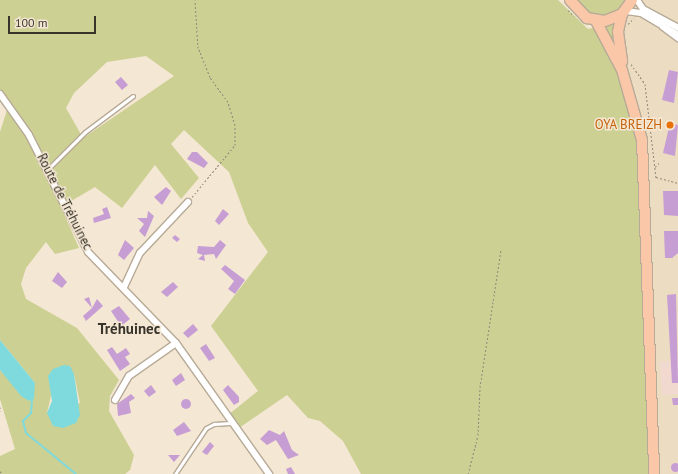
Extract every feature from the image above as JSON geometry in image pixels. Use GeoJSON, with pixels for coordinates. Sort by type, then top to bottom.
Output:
{"type":"FeatureCollection","features":[{"type":"Feature","properties":{"kind":"main road"},"geometry":{"type":"LineString","coordinates":[[570,0],[579,13],[596,21],[625,64]]}},
{"type":"Feature","properties":{"kind":"main road"},"geometry":{"type":"LineString","coordinates":[[632,0],[621,14],[618,32],[639,117],[645,162],[654,474]]}},
{"type":"Feature","properties":{"kind":"main road"},"geometry":{"type":"LineString","coordinates":[[596,21],[621,14]]}},
{"type":"Feature","properties":{"kind":"street"},"geometry":{"type":"LineString","coordinates":[[637,0],[643,9],[678,28]]}},
{"type":"Feature","properties":{"kind":"street"},"geometry":{"type":"LineString","coordinates":[[621,14],[637,11],[678,35]]}},
{"type":"Feature","properties":{"kind":"street","name":"Route de Tréhuinec"},"geometry":{"type":"LineString","coordinates":[[0,94],[18,113],[88,252],[124,287],[176,343],[230,423],[269,474]]}},
{"type":"Feature","properties":{"kind":"street"},"geometry":{"type":"LineString","coordinates":[[124,287],[140,253],[188,202]]}},
{"type":"Feature","properties":{"kind":"street"},"geometry":{"type":"LineString","coordinates":[[115,400],[130,376],[176,343]]}},
{"type":"Feature","properties":{"kind":"lane"},"geometry":{"type":"LineString","coordinates":[[659,23],[665,33],[678,40]]}},
{"type":"Feature","properties":{"kind":"lane"},"geometry":{"type":"LineString","coordinates":[[46,171],[85,132],[134,96]]}},
{"type":"Feature","properties":{"kind":"lane"},"geometry":{"type":"LineString","coordinates":[[176,474],[206,428],[230,423]]}},
{"type":"Feature","properties":{"kind":"path"},"geometry":{"type":"LineString","coordinates":[[188,202],[235,145],[235,125],[228,102],[210,77],[198,48],[195,0]]}},
{"type":"Feature","properties":{"kind":"path"},"geometry":{"type":"LineString","coordinates":[[627,26],[638,15]]}},
{"type":"Feature","properties":{"kind":"path"},"geometry":{"type":"LineString","coordinates":[[625,64],[645,84],[656,177],[678,183]]}},
{"type":"Feature","properties":{"kind":"path"},"geometry":{"type":"LineString","coordinates":[[654,168],[659,163]]}},
{"type":"Feature","properties":{"kind":"path"},"geometry":{"type":"LineString","coordinates":[[468,474],[478,435],[480,387],[501,249]]}},
{"type":"Feature","properties":{"kind":"shaded area"},"geometry":{"type":"Polygon","coordinates":[[[637,0],[678,0],[678,474],[650,474],[620,78],[625,21],[637,0]]]}},
{"type":"Feature","properties":{"kind":"shaded area"},"geometry":{"type":"Polygon","coordinates":[[[660,361],[678,361],[678,394],[662,395],[660,361]]]}},
{"type":"Feature","properties":{"kind":"green space"},"geometry":{"type":"Polygon","coordinates":[[[0,0],[558,0],[588,29],[625,21],[620,78],[637,133],[650,474],[361,474],[343,441],[320,421],[308,418],[287,395],[239,428],[228,415],[258,391],[211,326],[268,252],[248,223],[229,172],[184,130],[171,144],[199,178],[181,199],[155,165],[122,208],[95,187],[61,207],[79,248],[55,254],[46,242],[26,268],[21,284],[26,299],[77,328],[119,380],[110,396],[109,411],[134,455],[130,470],[125,474],[0,474],[0,456],[15,449],[0,399],[0,370],[29,401],[35,383],[0,340],[0,132],[7,110],[0,91],[0,0]],[[146,56],[107,62],[74,93],[66,108],[83,138],[174,76],[146,56]],[[74,374],[52,391],[47,413],[80,403],[74,374]]]}},
{"type":"Feature","properties":{"kind":"green space"},"geometry":{"type":"Polygon","coordinates":[[[574,0],[628,0],[614,14],[604,16],[585,12],[574,0]]]}},
{"type":"Feature","properties":{"kind":"water"},"geometry":{"type":"Polygon","coordinates":[[[0,340],[35,383],[34,399],[29,401],[21,396],[0,370],[0,340]]]}},
{"type":"Feature","properties":{"kind":"water"},"geometry":{"type":"Polygon","coordinates":[[[64,365],[70,366],[74,374],[80,415],[76,423],[63,428],[53,426],[47,413],[52,401],[48,376],[53,369],[64,365]]]}},
{"type":"Feature","properties":{"kind":"building"},"geometry":{"type":"Polygon","coordinates":[[[669,70],[678,72],[674,103],[662,100],[669,70]]]}},
{"type":"Feature","properties":{"kind":"building"},"geometry":{"type":"Polygon","coordinates":[[[121,77],[128,85],[122,90],[115,82],[121,77]]]}},
{"type":"Feature","properties":{"kind":"building"},"geometry":{"type":"Polygon","coordinates":[[[670,123],[678,125],[675,156],[663,153],[670,123]]]}},
{"type":"Feature","properties":{"kind":"building"},"geometry":{"type":"Polygon","coordinates":[[[192,152],[197,152],[208,163],[204,168],[187,159],[192,152]]]}},
{"type":"Feature","properties":{"kind":"building"},"geometry":{"type":"Polygon","coordinates":[[[166,187],[171,191],[162,205],[154,197],[166,187]]]}},
{"type":"Feature","properties":{"kind":"building"},"geometry":{"type":"Polygon","coordinates":[[[663,191],[678,191],[678,216],[664,215],[663,191]]]}},
{"type":"Feature","properties":{"kind":"building"},"geometry":{"type":"Polygon","coordinates":[[[107,207],[111,218],[94,223],[93,218],[104,214],[102,209],[107,207]]]}},
{"type":"Feature","properties":{"kind":"building"},"geometry":{"type":"Polygon","coordinates":[[[223,209],[229,214],[219,225],[215,221],[223,209]]]}},
{"type":"Feature","properties":{"kind":"building"},"geometry":{"type":"Polygon","coordinates":[[[148,211],[154,216],[145,237],[139,231],[144,224],[137,218],[147,218],[148,211]]]}},
{"type":"Feature","properties":{"kind":"building"},"geometry":{"type":"Polygon","coordinates":[[[664,231],[678,231],[678,253],[672,258],[665,258],[664,231]]]}},
{"type":"Feature","properties":{"kind":"building"},"geometry":{"type":"Polygon","coordinates":[[[175,235],[180,239],[177,242],[172,238],[175,235]]]}},
{"type":"Feature","properties":{"kind":"building"},"geometry":{"type":"Polygon","coordinates":[[[125,240],[134,248],[124,260],[118,255],[125,240]]]}},
{"type":"Feature","properties":{"kind":"building"},"geometry":{"type":"Polygon","coordinates":[[[220,240],[226,245],[216,259],[214,254],[204,255],[205,261],[198,259],[203,255],[197,253],[198,246],[214,247],[220,240]]]}},
{"type":"Feature","properties":{"kind":"building"},"geometry":{"type":"Polygon","coordinates":[[[225,265],[245,280],[235,294],[228,289],[234,281],[221,269],[225,265]]]}},
{"type":"Feature","properties":{"kind":"building"},"geometry":{"type":"Polygon","coordinates":[[[58,272],[67,282],[62,288],[52,281],[58,272]]]}},
{"type":"Feature","properties":{"kind":"building"},"geometry":{"type":"Polygon","coordinates":[[[173,282],[178,287],[167,297],[161,292],[173,282]]]}},
{"type":"Feature","properties":{"kind":"building"},"geometry":{"type":"Polygon","coordinates":[[[676,294],[678,383],[672,383],[667,295],[676,294]]]}},
{"type":"Feature","properties":{"kind":"building"},"geometry":{"type":"Polygon","coordinates":[[[89,297],[92,308],[84,299],[89,297]]]}},
{"type":"Feature","properties":{"kind":"building"},"geometry":{"type":"Polygon","coordinates":[[[97,299],[103,306],[86,321],[83,316],[92,308],[97,299]]]}},
{"type":"Feature","properties":{"kind":"building"},"geometry":{"type":"Polygon","coordinates":[[[119,306],[130,319],[121,326],[111,311],[119,306]]]}},
{"type":"Feature","properties":{"kind":"building"},"geometry":{"type":"Polygon","coordinates":[[[193,324],[198,330],[188,338],[183,333],[193,324]]]}},
{"type":"Feature","properties":{"kind":"building"},"geometry":{"type":"Polygon","coordinates":[[[206,344],[215,358],[209,361],[200,348],[206,344]]]}},
{"type":"Feature","properties":{"kind":"building"},"geometry":{"type":"Polygon","coordinates":[[[112,347],[117,354],[126,348],[130,354],[125,357],[130,364],[120,371],[107,350],[112,347]]]}},
{"type":"Feature","properties":{"kind":"building"},"geometry":{"type":"Polygon","coordinates":[[[181,373],[185,380],[176,386],[172,380],[181,373]]]}},
{"type":"Feature","properties":{"kind":"building"},"geometry":{"type":"Polygon","coordinates":[[[151,385],[156,392],[149,397],[144,391],[151,385]]]}},
{"type":"Feature","properties":{"kind":"building"},"geometry":{"type":"Polygon","coordinates":[[[228,385],[239,397],[239,402],[234,405],[223,390],[228,385]]]}},
{"type":"Feature","properties":{"kind":"building"},"geometry":{"type":"Polygon","coordinates":[[[131,394],[135,398],[129,402],[131,413],[118,416],[117,404],[131,394]]]}},
{"type":"Feature","properties":{"kind":"building"},"geometry":{"type":"Polygon","coordinates":[[[672,398],[678,398],[678,405],[673,405],[672,398]]]}},
{"type":"Feature","properties":{"kind":"building"},"geometry":{"type":"Polygon","coordinates":[[[184,399],[188,399],[191,404],[188,409],[184,409],[181,406],[181,402],[184,399]]]}},
{"type":"Feature","properties":{"kind":"building"},"geometry":{"type":"Polygon","coordinates":[[[184,422],[191,431],[177,436],[173,430],[184,422]]]}},
{"type":"Feature","properties":{"kind":"building"},"geometry":{"type":"Polygon","coordinates":[[[269,430],[280,435],[284,431],[292,450],[299,455],[288,459],[276,440],[267,445],[260,439],[269,430]]]}},
{"type":"Feature","properties":{"kind":"building"},"geometry":{"type":"Polygon","coordinates":[[[210,442],[214,446],[207,455],[202,452],[210,442]]]}},
{"type":"Feature","properties":{"kind":"building"},"geometry":{"type":"Polygon","coordinates":[[[168,455],[180,455],[174,462],[168,455]]]}},
{"type":"Feature","properties":{"kind":"building"},"geometry":{"type":"Polygon","coordinates":[[[673,463],[677,463],[679,467],[677,471],[673,471],[671,469],[671,465],[673,463]]]}},
{"type":"Feature","properties":{"kind":"building"},"geometry":{"type":"Polygon","coordinates":[[[291,467],[295,474],[288,474],[286,469],[291,467]]]}},
{"type":"Feature","properties":{"kind":"waterway"},"geometry":{"type":"LineString","coordinates":[[32,399],[31,413],[23,421],[26,433],[76,474]]}},
{"type":"Feature","properties":{"kind":"place","name":"OYA BREIZH"},"geometry":{"type":"Point","coordinates":[670,125]}},
{"type":"Feature","properties":{"kind":"district","name":"Tréhuinec"},"geometry":{"type":"Point","coordinates":[129,329]}}]}
